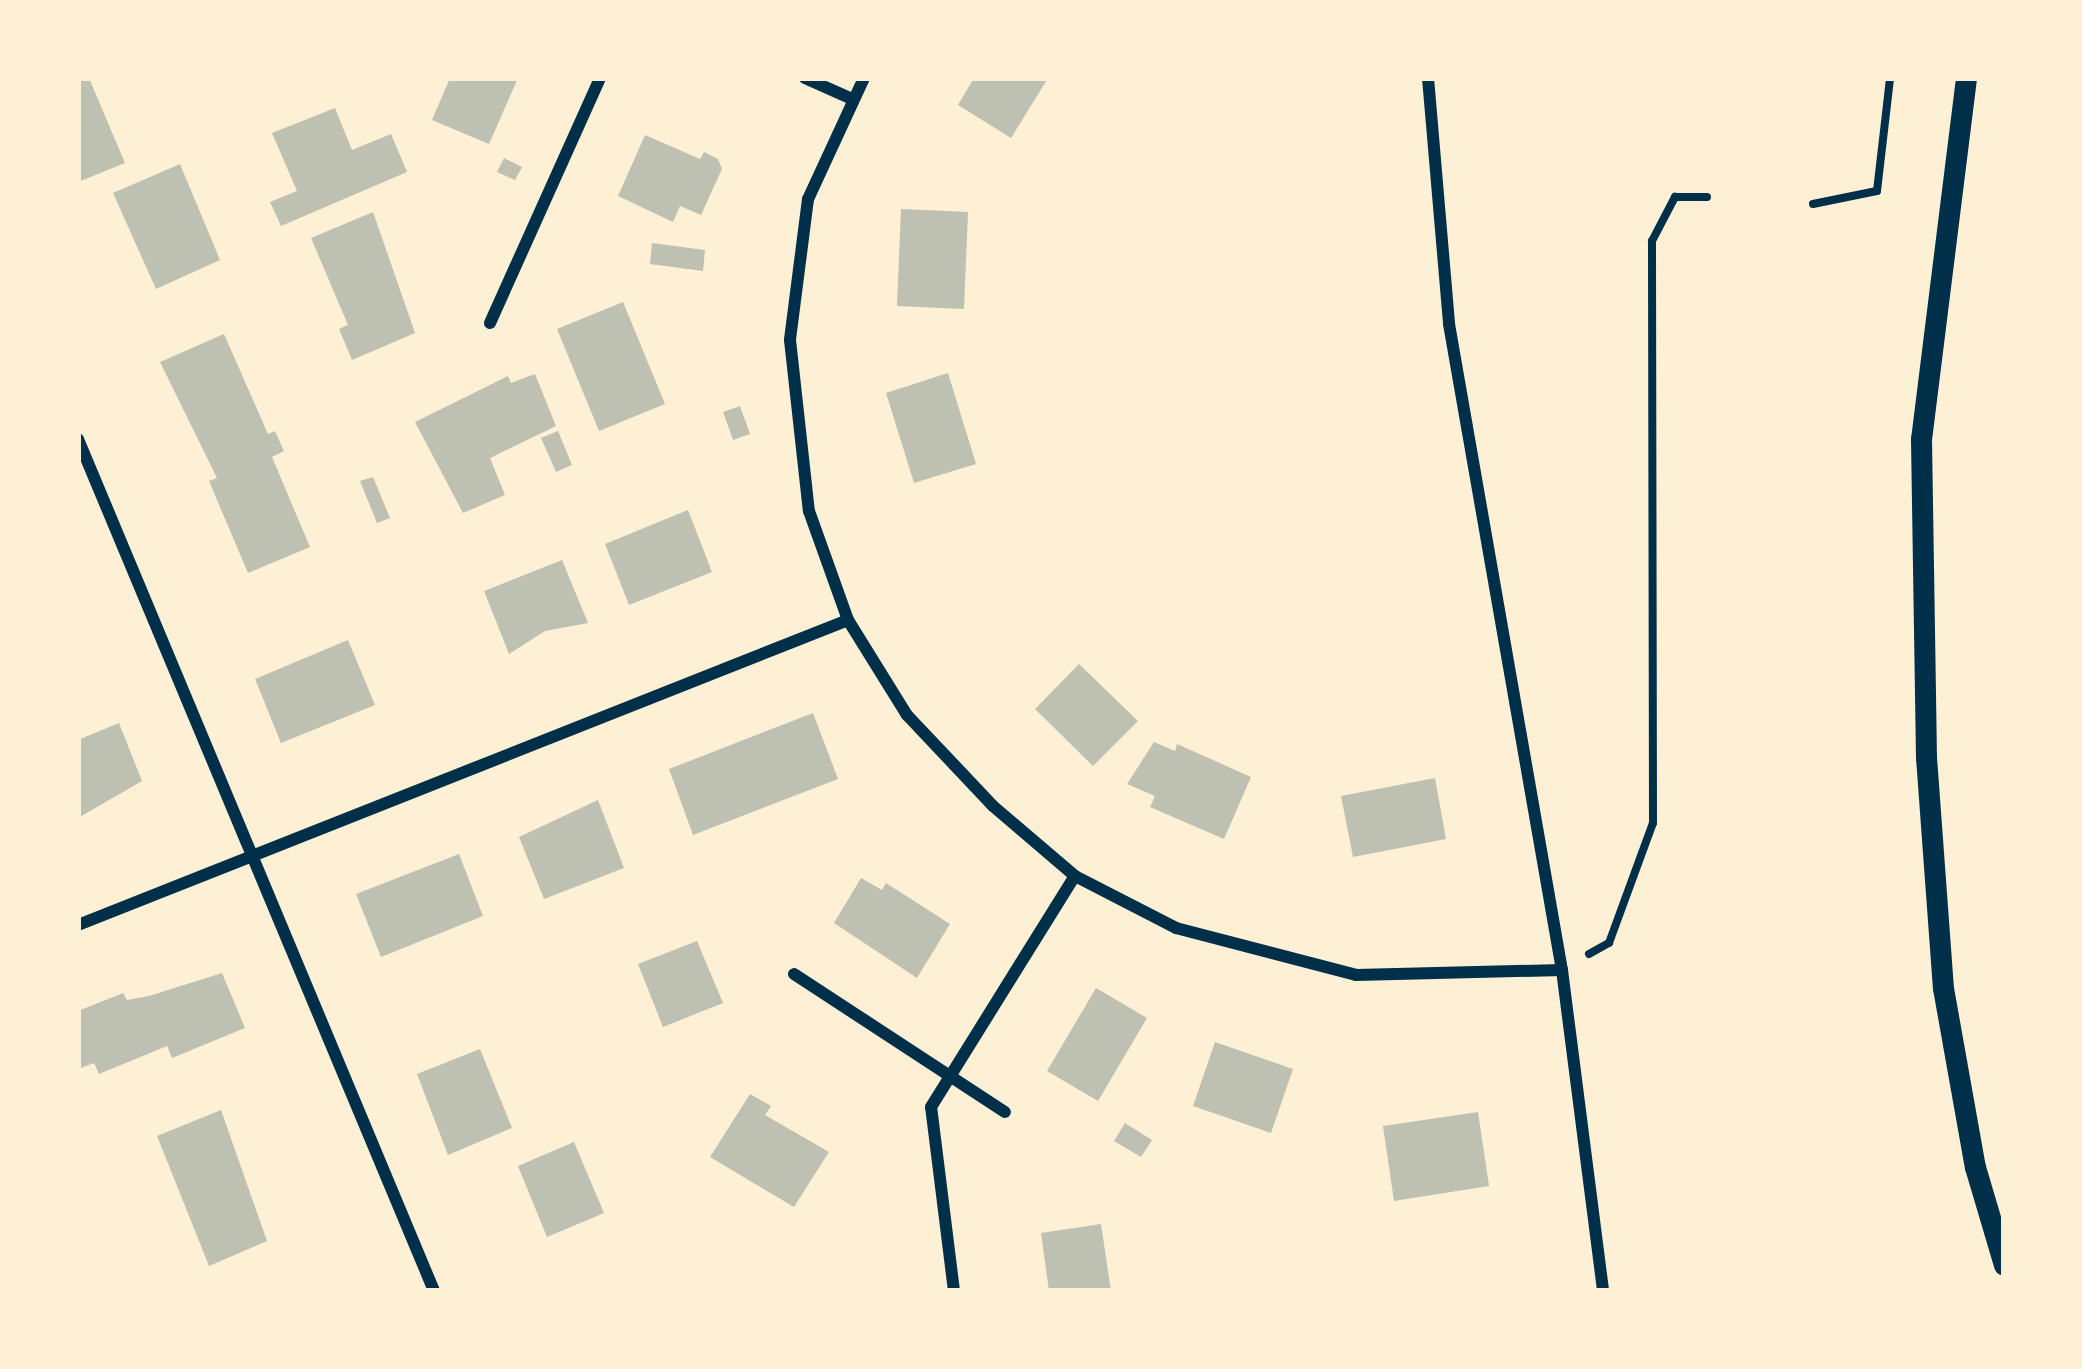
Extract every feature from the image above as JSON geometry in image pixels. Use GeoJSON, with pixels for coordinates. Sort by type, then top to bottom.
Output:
{"type":"FeatureCollection","features":[{"type":"Feature","properties":{"kind":"street"},"geometry":{"type":"LineString","coordinates":[[490,322],[600,78]]}},
{"type":"Feature","properties":{"kind":"street"},"geometry":{"type":"LineString","coordinates":[[805,78],[852,99]]}},
{"type":"Feature","properties":{"kind":"street"},"geometry":{"type":"LineString","coordinates":[[864,78],[808,199],[790,340],[809,511],[848,620],[907,715],[993,806],[1076,876],[1176,928],[1356,975],[1562,970]]}},
{"type":"Feature","properties":{"kind":"street"},"geometry":{"type":"LineString","coordinates":[[1428,78],[1449,324],[1562,970],[1603,1291]]}},
{"type":"Feature","properties":{"kind":"street"},"geometry":{"type":"LineString","coordinates":[[1966,78],[1921,440],[1926,758],[1943,988],[1975,1167],[2004,1265]]}},
{"type":"Feature","properties":{"kind":"street"},"geometry":{"type":"LineString","coordinates":[[78,439],[434,1291]]}},
{"type":"Feature","properties":{"kind":"street"},"geometry":{"type":"LineString","coordinates":[[78,925],[848,620]]}},
{"type":"Feature","properties":{"kind":"street"},"geometry":{"type":"LineString","coordinates":[[954,1291],[931,1107],[1076,876]]}},
{"type":"Feature","properties":{"kind":"street"},"geometry":{"type":"LineString","coordinates":[[794,974],[1005,1112]]}},
{"type":"Feature","properties":{"kind":"path"},"geometry":{"type":"LineString","coordinates":[[1813,204],[1877,191],[1891,78]]}},
{"type":"Feature","properties":{"kind":"path"},"geometry":{"type":"LineString","coordinates":[[1562,970],[1610,943],[1653,823],[1652,241],[1675,197],[1706,197]]}},
{"type":"Feature","properties":{"kind":"building"},"geometry":{"type":"Polygon","coordinates":[[[78,78],[89,78],[125,163],[78,182],[78,78]]]}},
{"type":"Feature","properties":{"kind":"building"},"geometry":{"type":"Polygon","coordinates":[[[450,78],[518,78],[489,144],[432,120],[450,78]]]}},
{"type":"Feature","properties":{"kind":"building"},"geometry":{"type":"Polygon","coordinates":[[[974,78],[1048,78],[1011,138],[958,105],[974,78]]]}},
{"type":"Feature","properties":{"kind":"building"},"geometry":{"type":"Polygon","coordinates":[[[335,108],[352,150],[391,134],[407,172],[281,226],[270,202],[297,191],[272,133],[335,108]]]}},
{"type":"Feature","properties":{"kind":"building"},"geometry":{"type":"Polygon","coordinates":[[[645,135],[700,159],[704,152],[718,159],[722,169],[701,215],[680,206],[673,222],[618,196],[645,135]]]}},
{"type":"Feature","properties":{"kind":"building"},"geometry":{"type":"Polygon","coordinates":[[[504,158],[522,167],[515,180],[497,172],[504,158]]]}},
{"type":"Feature","properties":{"kind":"building"},"geometry":{"type":"Polygon","coordinates":[[[180,164],[220,260],[156,289],[113,193],[180,164]]]}},
{"type":"Feature","properties":{"kind":"building"},"geometry":{"type":"Polygon","coordinates":[[[901,209],[968,212],[964,309],[897,306],[901,209]]]}},
{"type":"Feature","properties":{"kind":"building"},"geometry":{"type":"Polygon","coordinates":[[[373,212],[415,333],[352,360],[339,329],[348,325],[311,238],[373,212]]]}},
{"type":"Feature","properties":{"kind":"building"},"geometry":{"type":"Polygon","coordinates":[[[652,243],[705,250],[703,271],[650,264],[652,243]]]}},
{"type":"Feature","properties":{"kind":"building"},"geometry":{"type":"Polygon","coordinates":[[[623,302],[665,404],[599,431],[557,329],[623,302]]]}},
{"type":"Feature","properties":{"kind":"building"},"geometry":{"type":"Polygon","coordinates":[[[224,334],[268,434],[275,431],[284,451],[272,457],[310,547],[248,573],[209,481],[217,478],[160,362],[224,334]]]}},
{"type":"Feature","properties":{"kind":"building"},"geometry":{"type":"Polygon","coordinates":[[[948,373],[976,464],[914,483],[886,393],[948,373]]]}},
{"type":"Feature","properties":{"kind":"building"},"geometry":{"type":"Polygon","coordinates":[[[535,374],[556,426],[490,458],[505,495],[463,513],[415,422],[508,376],[511,383],[535,374]]]}},
{"type":"Feature","properties":{"kind":"building"},"geometry":{"type":"Polygon","coordinates":[[[740,406],[750,434],[733,440],[723,412],[740,406]]]}},
{"type":"Feature","properties":{"kind":"building"},"geometry":{"type":"Polygon","coordinates":[[[558,431],[572,465],[556,472],[541,438],[558,431]]]}},
{"type":"Feature","properties":{"kind":"building"},"geometry":{"type":"Polygon","coordinates":[[[373,477],[390,518],[377,523],[360,481],[373,477]]]}},
{"type":"Feature","properties":{"kind":"building"},"geometry":{"type":"Polygon","coordinates":[[[688,510],[712,572],[629,605],[605,544],[688,510]]]}},
{"type":"Feature","properties":{"kind":"building"},"geometry":{"type":"Polygon","coordinates":[[[562,560],[588,623],[545,631],[509,654],[484,591],[562,560]]]}},
{"type":"Feature","properties":{"kind":"building"},"geometry":{"type":"Polygon","coordinates":[[[348,640],[375,705],[281,743],[255,679],[348,640]]]}},
{"type":"Feature","properties":{"kind":"building"},"geometry":{"type":"Polygon","coordinates":[[[1079,664],[1138,721],[1093,766],[1035,709],[1079,664]]]}},
{"type":"Feature","properties":{"kind":"building"},"geometry":{"type":"Polygon","coordinates":[[[813,713],[838,779],[693,835],[669,769],[813,713]]]}},
{"type":"Feature","properties":{"kind":"building"},"geometry":{"type":"Polygon","coordinates":[[[119,723],[142,781],[78,818],[78,740],[119,723]]]}},
{"type":"Feature","properties":{"kind":"building"},"geometry":{"type":"Polygon","coordinates":[[[1154,742],[1175,751],[1177,744],[1251,777],[1224,839],[1150,807],[1155,796],[1127,784],[1154,742]]]}},
{"type":"Feature","properties":{"kind":"building"},"geometry":{"type":"Polygon","coordinates":[[[1435,778],[1446,839],[1353,857],[1341,796],[1435,778]]]}},
{"type":"Feature","properties":{"kind":"building"},"geometry":{"type":"Polygon","coordinates":[[[598,800],[624,868],[544,899],[519,837],[598,800]]]}},
{"type":"Feature","properties":{"kind":"building"},"geometry":{"type":"Polygon","coordinates":[[[459,854],[483,916],[381,957],[356,894],[459,854]]]}},
{"type":"Feature","properties":{"kind":"building"},"geometry":{"type":"Polygon","coordinates":[[[861,878],[882,890],[886,883],[950,924],[917,978],[834,923],[861,878]]]}},
{"type":"Feature","properties":{"kind":"building"},"geometry":{"type":"Polygon","coordinates":[[[697,941],[723,1003],[663,1027],[638,964],[697,941]]]}},
{"type":"Feature","properties":{"kind":"building"},"geometry":{"type":"Polygon","coordinates":[[[222,973],[245,1028],[172,1058],[167,1046],[99,1074],[94,1063],[78,1069],[78,1011],[123,993],[127,1000],[149,996],[222,973]]]}},
{"type":"Feature","properties":{"kind":"building"},"geometry":{"type":"Polygon","coordinates":[[[1096,988],[1147,1018],[1098,1101],[1047,1071],[1096,988]]]}},
{"type":"Feature","properties":{"kind":"building"},"geometry":{"type":"Polygon","coordinates":[[[1215,1042],[1293,1069],[1271,1133],[1193,1106],[1215,1042]]]}},
{"type":"Feature","properties":{"kind":"building"},"geometry":{"type":"Polygon","coordinates":[[[480,1049],[512,1128],[448,1155],[417,1074],[480,1049]]]}},
{"type":"Feature","properties":{"kind":"building"},"geometry":{"type":"Polygon","coordinates":[[[750,1094],[771,1106],[765,1115],[829,1152],[794,1207],[710,1157],[750,1094]]]}},
{"type":"Feature","properties":{"kind":"building"},"geometry":{"type":"Polygon","coordinates":[[[221,1110],[267,1241],[209,1266],[157,1136],[221,1110]]]}},
{"type":"Feature","properties":{"kind":"building"},"geometry":{"type":"Polygon","coordinates":[[[1478,1112],[1489,1186],[1394,1201],[1383,1126],[1478,1112]]]}},
{"type":"Feature","properties":{"kind":"building"},"geometry":{"type":"Polygon","coordinates":[[[1125,1123],[1152,1140],[1141,1157],[1114,1141],[1125,1123]]]}},
{"type":"Feature","properties":{"kind":"building"},"geometry":{"type":"Polygon","coordinates":[[[574,1142],[604,1213],[547,1237],[518,1166],[574,1142]]]}},
{"type":"Feature","properties":{"kind":"building"},"geometry":{"type":"Polygon","coordinates":[[[1101,1224],[1111,1291],[1049,1291],[1041,1233],[1101,1224]]]}}]}
